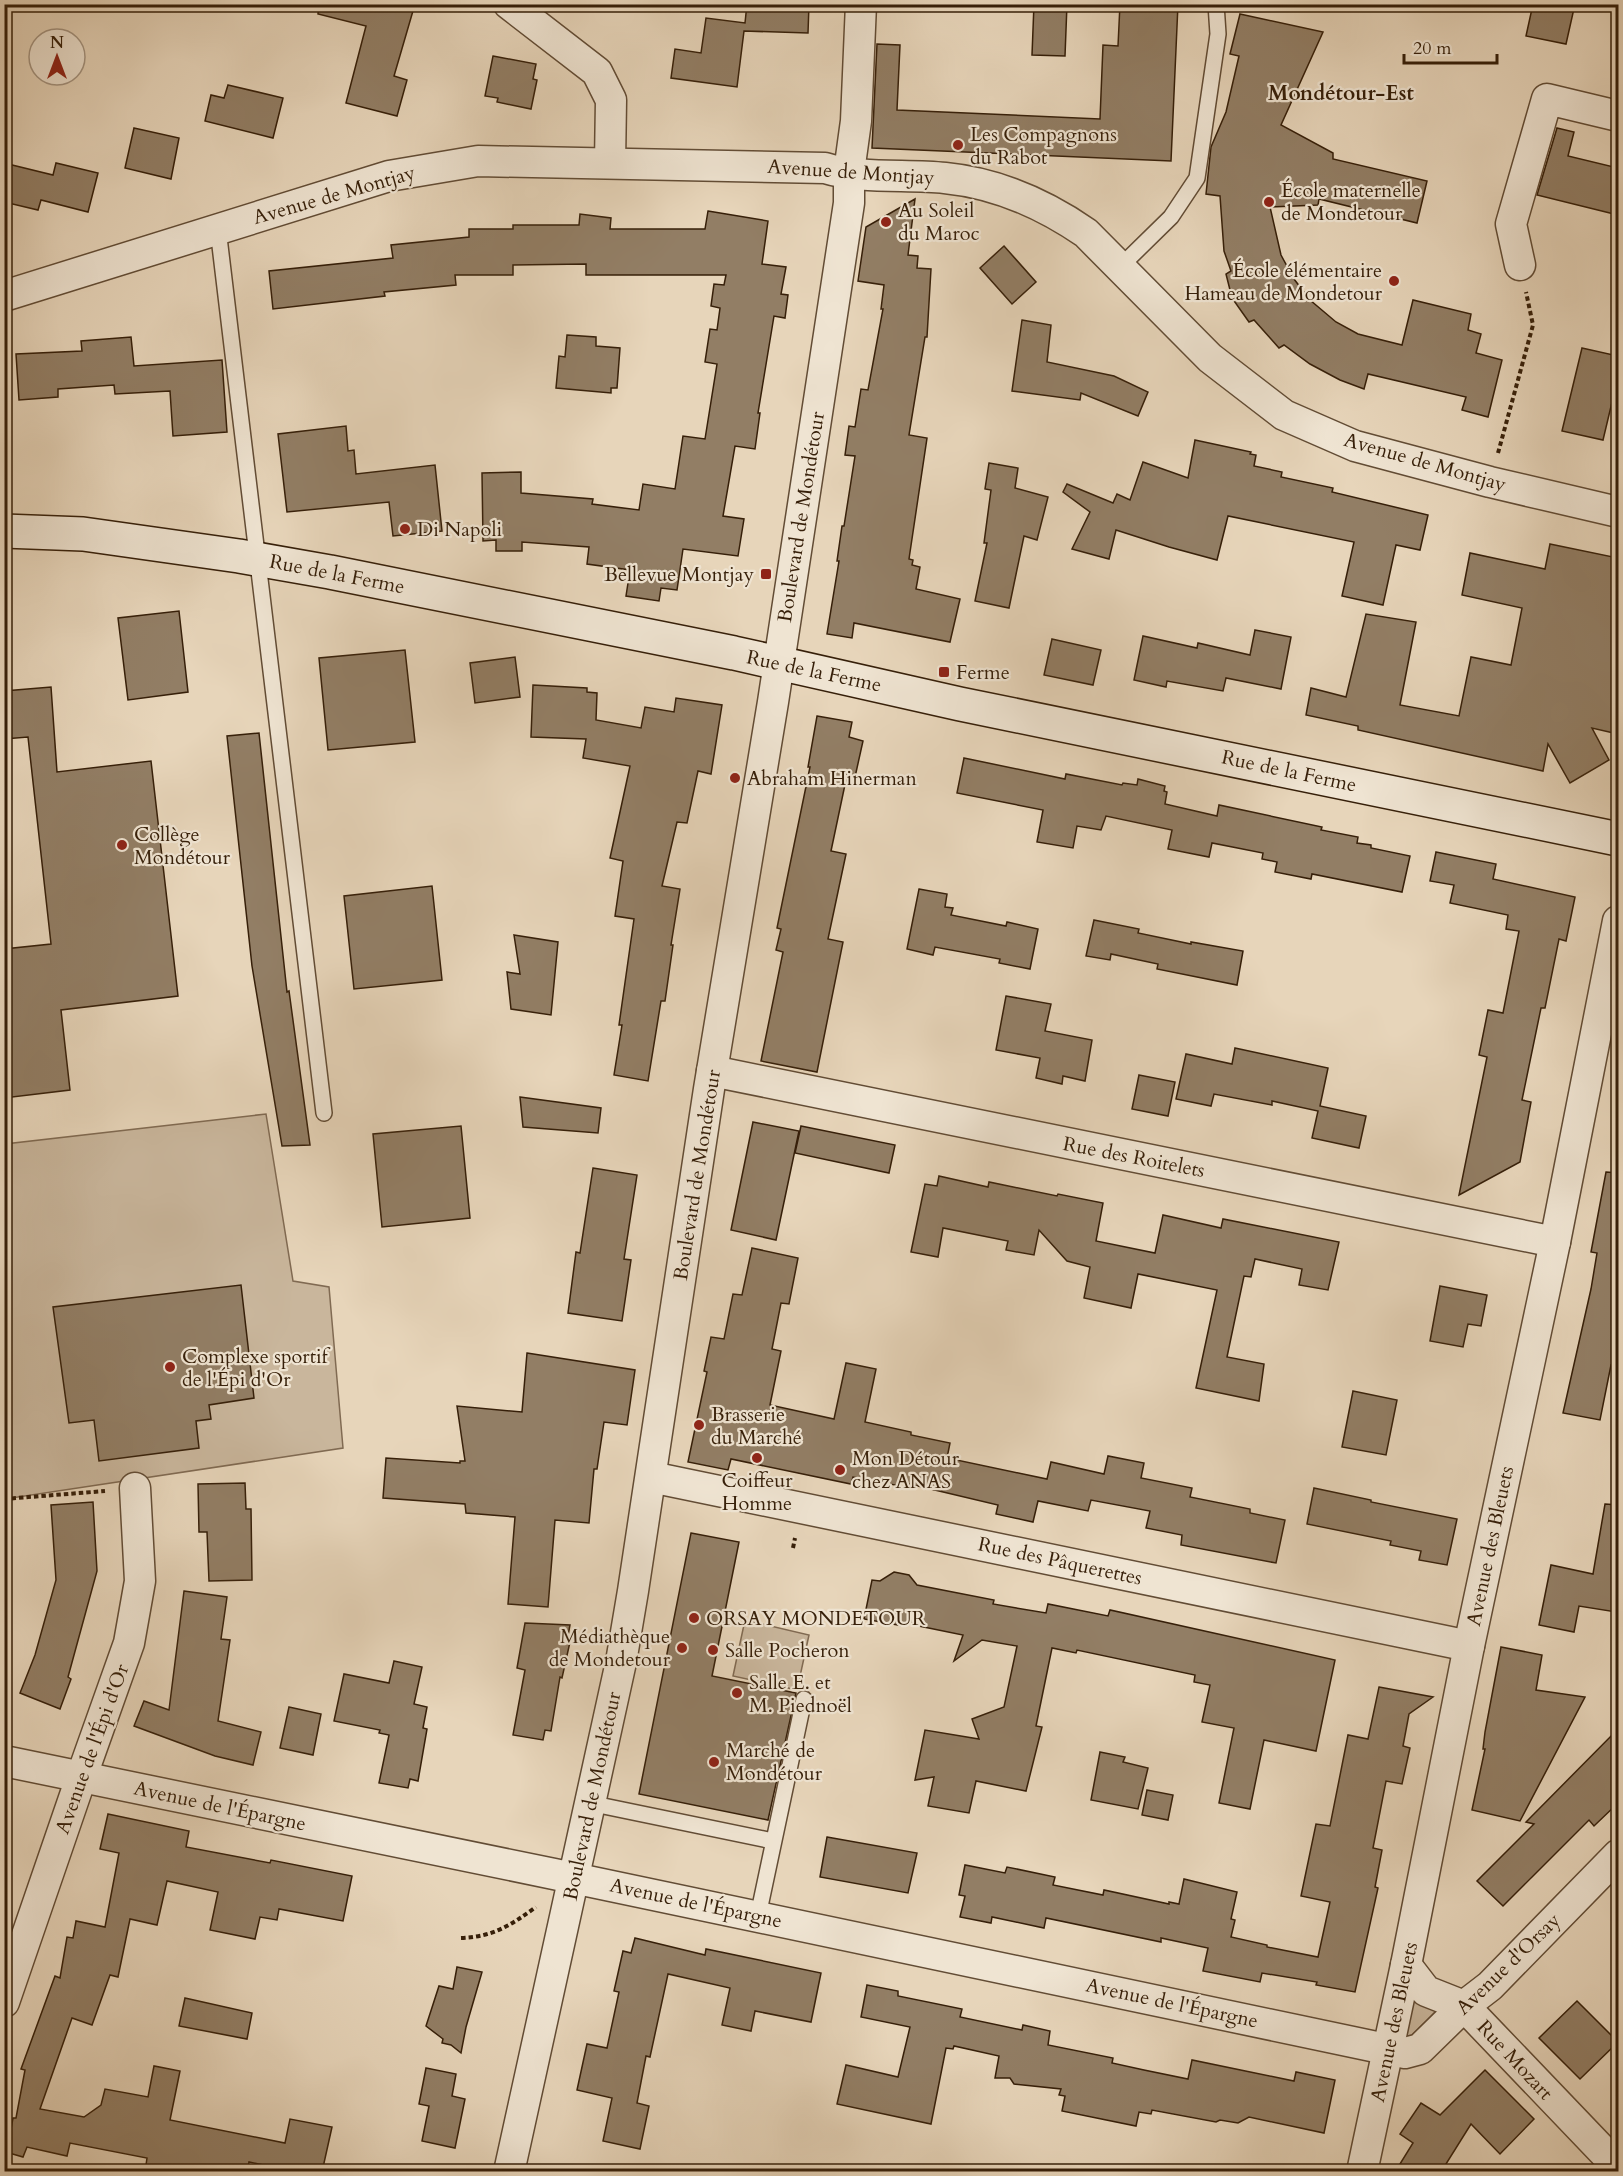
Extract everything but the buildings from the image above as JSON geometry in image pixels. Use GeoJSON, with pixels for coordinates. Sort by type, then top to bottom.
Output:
{"type":"FeatureCollection","features":[{"type":"Feature","properties":{"kind":"street"},"geometry":{"type":"LineString","coordinates":[[509,4],[597,72],[611,100],[610,163]]}},
{"type":"Feature","properties":{"kind":"street","name":"Boulevard de Mondétour"},"geometry":{"type":"LineString","coordinates":[[508,2172],[621,1662],[712,1071],[779,664],[849,203],[849,172],[856,121],[861,4]]}},
{"type":"Feature","properties":{"kind":"street"},"geometry":{"type":"LineString","coordinates":[[1520,265],[1511,224],[1547,99],[1618,116]]}},
{"type":"Feature","properties":{"kind":"street","name":"Avenue de Montjay"},"geometry":{"type":"LineString","coordinates":[[4,296],[389,176],[478,161],[825,168],[842,173],[946,178],[985,185],[1028,200],[1086,233],[1210,358],[1284,415],[1355,446],[1490,482],[1618,512]]}},
{"type":"Feature","properties":{"kind":"street","name":"Rue de la Ferme"},"geometry":{"type":"LineString","coordinates":[[4,531],[83,534],[258,559],[353,576],[734,653],[1007,713],[1618,839]]}},
{"type":"Feature","properties":{"kind":"street","name":"Avenue des Bleuets"},"geometry":{"type":"LineString","coordinates":[[1362,2172],[1406,1965],[1469,1646],[1555,1242],[1618,921]]}},
{"type":"Feature","properties":{"kind":"street","name":"Rue des Roitelets"},"geometry":{"type":"LineString","coordinates":[[712,1071],[1555,1242]]}},
{"type":"Feature","properties":{"kind":"street","name":"Rue des Pâquerettes"},"geometry":{"type":"LineString","coordinates":[[651,1477],[1469,1646]]}},
{"type":"Feature","properties":{"kind":"street","name":"Avenue de l'Épi d'Or"},"geometry":{"type":"LineString","coordinates":[[4,2002],[129,1643],[140,1581],[135,1488]]}},
{"type":"Feature","properties":{"kind":"street","name":"Avenue de l'Épargne"},"geometry":{"type":"LineString","coordinates":[[4,1761],[758,1916],[1387,2050]]}},
{"type":"Feature","properties":{"kind":"street","name":"Avenue d'Orsay"},"geometry":{"type":"LineString","coordinates":[[1387,2050],[1405,2053],[1419,2049],[1464,2006],[1490,1986],[1618,1855]]}},
{"type":"Feature","properties":{"kind":"street","name":"Rue Mozart"},"geometry":{"type":"LineString","coordinates":[[1406,1965],[1426,1991],[1464,2006],[1618,2166]]}},
{"type":"Feature","properties":{"kind":"lane"},"geometry":{"type":"LineString","coordinates":[[1120,267],[1171,217],[1197,178],[1218,34],[1216,4]]}},
{"type":"Feature","properties":{"kind":"lane"},"geometry":{"type":"LineString","coordinates":[[218,229],[324,1113]]}},
{"type":"Feature","properties":{"kind":"lane"},"geometry":{"type":"LineString","coordinates":[[758,1916],[804,1700]]}},
{"type":"Feature","properties":{"kind":"lane"},"geometry":{"type":"LineString","coordinates":[[589,1803],[773,1842]]}},
{"type":"Feature","properties":{"kind":"path"},"geometry":{"type":"LineString","coordinates":[[1490,482],[1533,325],[1520,265]]}},
{"type":"Feature","properties":{"kind":"path"},"geometry":{"type":"LineString","coordinates":[[4,1499],[135,1488]]}},
{"type":"Feature","properties":{"kind":"path"},"geometry":{"type":"LineString","coordinates":[[461,1938],[479,1937],[510,1926],[543,1902],[546,1921],[564,1923]]}},
{"type":"Feature","properties":{"kind":"shaded area","name":"Complexe sportif de l'Épi d'Or"},"geometry":{"type":"Polygon","coordinates":[[[266,1114],[293,1281],[329,1287],[343,1448],[5,1499],[5,1144],[266,1114]]]}},
{"type":"Feature","properties":{"kind":"shaded area"},"geometry":{"type":"Polygon","coordinates":[[[745,1620],[809,1635],[797,1690],[733,1676],[745,1620]]]}},
{"type":"Feature","properties":{"kind":"shaded area"},"geometry":{"type":"Polygon","coordinates":[[[1411,1996],[1438,2009],[1410,2037],[1403,2034],[1411,1996]]]}},
{"type":"Feature","properties":{"kind":"place","name":"Les Compagnons du Rabot"},"geometry":{"type":"Point","coordinates":[958,145]}},
{"type":"Feature","properties":{"kind":"place","name":"École maternelle de Mondetour"},"geometry":{"type":"Point","coordinates":[1269,202]}},
{"type":"Feature","properties":{"kind":"place","name":"Au Soleil du Maroc"},"geometry":{"type":"Point","coordinates":[886,222]}},
{"type":"Feature","properties":{"kind":"place","name":"École élémentaire Hameau de Mondetour"},"geometry":{"type":"Point","coordinates":[1394,281]}},
{"type":"Feature","properties":{"kind":"place","name":"Di Napoli"},"geometry":{"type":"Point","coordinates":[405,529]}},
{"type":"Feature","properties":{"kind":"place","name":"Bellevue Montjay"},"geometry":{"type":"Point","coordinates":[766,574]}},
{"type":"Feature","properties":{"kind":"place","name":"Ferme"},"geometry":{"type":"Point","coordinates":[944,672]}},
{"type":"Feature","properties":{"kind":"place","name":"Abraham Hinerman"},"geometry":{"type":"Point","coordinates":[735,778]}},
{"type":"Feature","properties":{"kind":"place","name":"Collège Mondétour"},"geometry":{"type":"Point","coordinates":[122,845]}},
{"type":"Feature","properties":{"kind":"place","name":"Complexe sportif de l'Épi d'Or"},"geometry":{"type":"Point","coordinates":[170,1367]}},
{"type":"Feature","properties":{"kind":"place","name":"Brasserie du Marché"},"geometry":{"type":"Point","coordinates":[699,1425]}},
{"type":"Feature","properties":{"kind":"place","name":"Coiffeur Homme"},"geometry":{"type":"Point","coordinates":[757,1458]}},
{"type":"Feature","properties":{"kind":"place","name":"Mon Détour chez ANAS"},"geometry":{"type":"Point","coordinates":[840,1470]}},
{"type":"Feature","properties":{"kind":"place","name":"ORSAY MONDETOUR"},"geometry":{"type":"Point","coordinates":[694,1618]}},
{"type":"Feature","properties":{"kind":"place","name":"Médiathèque de Mondetour"},"geometry":{"type":"Point","coordinates":[682,1648]}},
{"type":"Feature","properties":{"kind":"place","name":"Salle Pocheron"},"geometry":{"type":"Point","coordinates":[713,1650]}},
{"type":"Feature","properties":{"kind":"place","name":"Salle E. et M. Piednoël"},"geometry":{"type":"Point","coordinates":[737,1693]}},
{"type":"Feature","properties":{"kind":"place","name":"Marché de Mondétour"},"geometry":{"type":"Point","coordinates":[714,1762]}},
{"type":"Feature","properties":{"kind":"district","name":"Mondétour-Est"},"geometry":{"type":"Point","coordinates":[1341,93]}}]}
